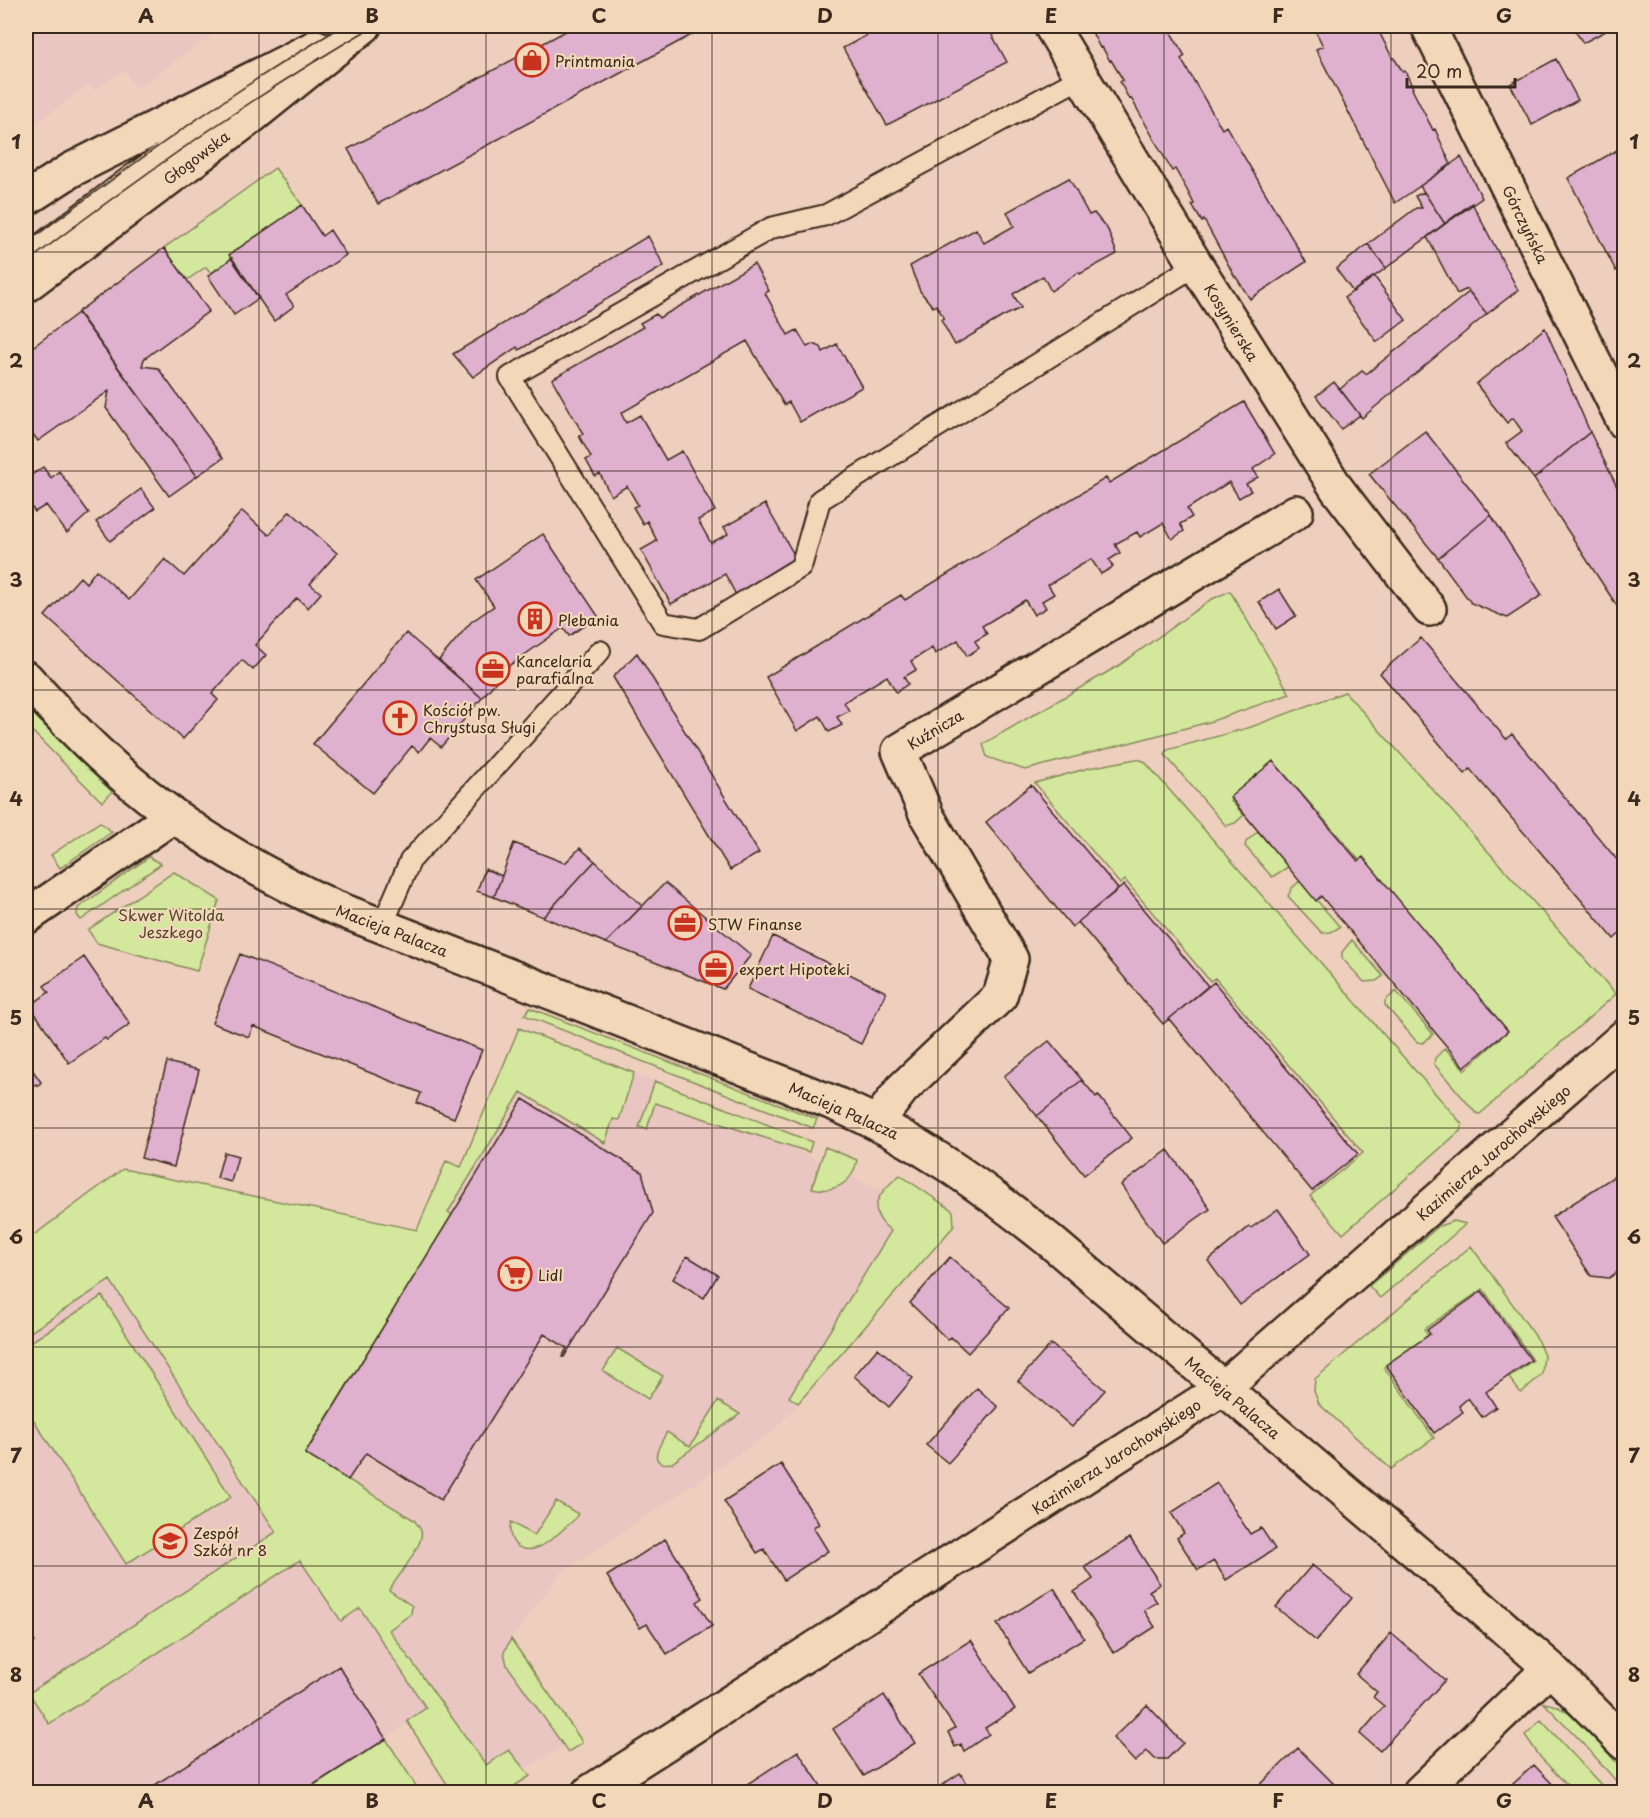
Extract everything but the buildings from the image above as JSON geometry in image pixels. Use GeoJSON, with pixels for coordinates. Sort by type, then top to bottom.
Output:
{"type":"FeatureCollection","features":[{"type":"Feature","properties":{"kind":"street"},"geometry":{"type":"LineString","coordinates":[[26,199],[71,170],[358,26]]}},
{"type":"Feature","properties":{"kind":"street","name":"Głogowska"},"geometry":{"type":"LineString","coordinates":[[26,285],[251,117],[358,26]]}},
{"type":"Feature","properties":{"kind":"street","name":"Kosynierska"},"geometry":{"type":"LineString","coordinates":[[1051,26],[1196,265],[1337,489],[1429,609]]}},
{"type":"Feature","properties":{"kind":"street","name":"Górczyńska"},"geometry":{"type":"LineString","coordinates":[[1428,26],[1624,422]]}},
{"type":"Feature","properties":{"kind":"street","name":"Kuźnicza"},"geometry":{"type":"LineString","coordinates":[[877,1122],[902,1089],[1000,996],[1011,959],[927,816],[899,751],[1296,512]]}},
{"type":"Feature","properties":{"kind":"street","name":"Macieja Palacza"},"geometry":{"type":"LineString","coordinates":[[26,678],[92,747],[132,784],[173,816],[242,861],[287,885],[331,906],[877,1122],[956,1169],[991,1193],[1049,1240],[1550,1668],[1624,1743]]}},
{"type":"Feature","properties":{"kind":"street"},"geometry":{"type":"LineString","coordinates":[[26,917],[173,816]]}},
{"type":"Feature","properties":{"kind":"street","name":"Kazimierza Jarochowskiego"},"geometry":{"type":"LineString","coordinates":[[590,1792],[1223,1388],[1624,1037]]}},
{"type":"Feature","properties":{"kind":"street"},"geometry":{"type":"LineString","coordinates":[[1420,1792],[1550,1668]]}},
{"type":"Feature","properties":{"kind":"lane"},"geometry":{"type":"LineString","coordinates":[[26,255],[132,175],[220,113],[358,26]]}},
{"type":"Feature","properties":{"kind":"lane"},"geometry":{"type":"LineString","coordinates":[[1082,77],[826,215],[771,228],[510,377],[663,623],[699,628],[801,567],[820,500],[1196,265]]}},
{"type":"Feature","properties":{"kind":"lane"},"geometry":{"type":"LineString","coordinates":[[382,926],[410,861],[600,651]]}},
{"type":"Feature","properties":{"kind":"shaded area"},"geometry":{"type":"Polygon","coordinates":[[[26,26],[226,26],[137,88],[123,70],[95,91],[89,84],[26,131],[26,26]]]}},
{"type":"Feature","properties":{"kind":"shaded area"},"geometry":{"type":"Polygon","coordinates":[[[519,1028],[655,1081],[954,1226],[775,1430],[560,1574],[511,1639],[579,1737],[487,1792],[465,1792],[409,1723],[302,1792],[26,1792],[26,1241],[123,1169],[417,1230],[446,1161],[461,1167],[519,1028]]]}},
{"type":"Feature","properties":{"kind":"green space"},"geometry":{"type":"Polygon","coordinates":[[[275,168],[302,205],[230,254],[232,258],[211,273],[206,267],[187,280],[164,248],[275,168]]]}},
{"type":"Feature","properties":{"kind":"green space"},"geometry":{"type":"Polygon","coordinates":[[[1230,591],[1290,694],[1209,722],[1025,770],[987,757],[983,744],[1118,666],[1210,600],[1230,591]]]}},
{"type":"Feature","properties":{"kind":"green space"},"geometry":{"type":"Polygon","coordinates":[[[1345,692],[1616,994],[1480,1114],[1476,1113],[1434,1064],[1435,1058],[1445,1048],[1465,1070],[1508,1031],[1274,762],[1230,800],[1244,815],[1235,823],[1226,826],[1165,755],[1167,750],[1251,727],[1345,692]]]}},
{"type":"Feature","properties":{"kind":"green space"},"geometry":{"type":"Polygon","coordinates":[[[26,707],[112,792],[102,802],[26,725],[26,707]]]}},
{"type":"Feature","properties":{"kind":"green space"},"geometry":{"type":"Polygon","coordinates":[[[1136,759],[1144,761],[1462,1124],[1461,1130],[1343,1234],[1310,1196],[1363,1153],[1215,978],[1210,981],[1125,880],[1120,884],[1035,783],[1089,768],[1136,759]]]}},
{"type":"Feature","properties":{"kind":"green space"},"geometry":{"type":"Polygon","coordinates":[[[100,822],[112,832],[60,868],[51,855],[100,822]]]}},
{"type":"Feature","properties":{"kind":"green space"},"geometry":{"type":"Polygon","coordinates":[[[1258,831],[1288,867],[1272,877],[1245,846],[1246,842],[1258,831]]]}},
{"type":"Feature","properties":{"kind":"green space"},"geometry":{"type":"Polygon","coordinates":[[[149,857],[161,864],[81,920],[77,915],[78,908],[149,857]]]}},
{"type":"Feature","properties":{"kind":"green space","name":"Skwer Witolda Jeszkego"},"geometry":{"type":"Polygon","coordinates":[[[174,872],[219,900],[197,971],[97,943],[88,930],[174,872]]]}},
{"type":"Feature","properties":{"kind":"green space"},"geometry":{"type":"Polygon","coordinates":[[[1300,881],[1340,927],[1331,932],[1322,933],[1288,896],[1292,888],[1300,881]]]}},
{"type":"Feature","properties":{"kind":"green space"},"geometry":{"type":"Polygon","coordinates":[[[1352,940],[1383,976],[1376,981],[1364,982],[1342,958],[1342,952],[1352,940]]]}},
{"type":"Feature","properties":{"kind":"green space"},"geometry":{"type":"Polygon","coordinates":[[[1396,991],[1433,1034],[1423,1043],[1417,1042],[1385,1005],[1385,1001],[1396,991]]]}},
{"type":"Feature","properties":{"kind":"green space"},"geometry":{"type":"Polygon","coordinates":[[[530,1008],[817,1119],[813,1128],[524,1015],[530,1008]]]}},
{"type":"Feature","properties":{"kind":"green space"},"geometry":{"type":"Polygon","coordinates":[[[519,1028],[634,1073],[619,1120],[613,1119],[605,1143],[521,1092],[448,1212],[452,1215],[305,1453],[414,1520],[421,1530],[417,1549],[389,1590],[412,1606],[411,1614],[389,1630],[486,1765],[509,1750],[530,1776],[505,1792],[452,1792],[407,1721],[426,1708],[360,1608],[341,1621],[300,1560],[49,1724],[29,1693],[276,1532],[110,1280],[26,1335],[26,1241],[123,1169],[417,1230],[446,1161],[461,1167],[519,1028]]]}},
{"type":"Feature","properties":{"kind":"green space"},"geometry":{"type":"Polygon","coordinates":[[[655,1081],[812,1142],[809,1152],[655,1103],[647,1129],[639,1127],[655,1081]]]}},
{"type":"Feature","properties":{"kind":"green space"},"geometry":{"type":"Polygon","coordinates":[[[825,1147],[857,1160],[855,1168],[847,1181],[835,1188],[812,1188],[825,1147]]]}},
{"type":"Feature","properties":{"kind":"green space"},"geometry":{"type":"Polygon","coordinates":[[[900,1175],[953,1211],[954,1226],[798,1403],[789,1397],[891,1231],[878,1216],[877,1202],[880,1195],[900,1175]]]}},
{"type":"Feature","properties":{"kind":"green space"},"geometry":{"type":"Polygon","coordinates":[[[1454,1221],[1466,1224],[1380,1298],[1369,1286],[1439,1226],[1454,1221]]]}},
{"type":"Feature","properties":{"kind":"green space"},"geometry":{"type":"Polygon","coordinates":[[[1471,1246],[1536,1337],[1544,1355],[1542,1374],[1521,1393],[1509,1378],[1533,1360],[1483,1289],[1424,1329],[1428,1336],[1384,1367],[1434,1438],[1391,1469],[1319,1404],[1314,1391],[1315,1379],[1471,1246]]]}},
{"type":"Feature","properties":{"kind":"green space"},"geometry":{"type":"Polygon","coordinates":[[[102,1296],[231,1497],[126,1564],[26,1408],[26,1345],[102,1296]]]}},
{"type":"Feature","properties":{"kind":"green space"},"geometry":{"type":"Polygon","coordinates":[[[617,1348],[663,1376],[648,1399],[603,1371],[617,1348]]]}},
{"type":"Feature","properties":{"kind":"green space"},"geometry":{"type":"Polygon","coordinates":[[[718,1401],[740,1414],[672,1463],[659,1462],[657,1454],[667,1432],[690,1447],[718,1401]]]}},
{"type":"Feature","properties":{"kind":"green space"},"geometry":{"type":"Polygon","coordinates":[[[556,1501],[578,1514],[574,1520],[555,1537],[539,1547],[523,1549],[516,1545],[510,1534],[511,1522],[534,1536],[556,1501]]]}},
{"type":"Feature","properties":{"kind":"green space"},"geometry":{"type":"Polygon","coordinates":[[[511,1639],[579,1737],[582,1743],[568,1752],[507,1665],[504,1652],[511,1639]]]}},
{"type":"Feature","properties":{"kind":"green space"},"geometry":{"type":"Polygon","coordinates":[[[1544,1703],[1566,1712],[1588,1730],[1624,1772],[1624,1790],[1584,1744],[1544,1703]]]}},
{"type":"Feature","properties":{"kind":"green space"},"geometry":{"type":"Polygon","coordinates":[[[1541,1720],[1606,1792],[1574,1792],[1541,1758],[1525,1735],[1541,1720]]]}},
{"type":"Feature","properties":{"kind":"green space"},"geometry":{"type":"Polygon","coordinates":[[[386,1739],[420,1792],[311,1792],[308,1789],[386,1739]]]}},
{"type":"Feature","properties":{"kind":"tram line"},"geometry":{"type":"LineString","coordinates":[[26,243],[221,103],[343,26]]}},
{"type":"Feature","properties":{"kind":"tram line"},"geometry":{"type":"LineString","coordinates":[[26,263],[110,200],[240,109],[374,26]]}},
{"type":"Feature","properties":{"kind":"place","name":"Printmania"},"geometry":{"type":"Point","coordinates":[532,60]}},
{"type":"Feature","properties":{"kind":"place","name":"Plebania"},"geometry":{"type":"Point","coordinates":[535,619]}},
{"type":"Feature","properties":{"kind":"place","name":"Kancelaria parafialna"},"geometry":{"type":"Point","coordinates":[493,669]}},
{"type":"Feature","properties":{"kind":"place","name":"Kościół pw. Chrystusa Sługi"},"geometry":{"type":"Point","coordinates":[400,718]}},
{"type":"Feature","properties":{"kind":"place","name":"STW Finanse"},"geometry":{"type":"Point","coordinates":[685,923]}},
{"type":"Feature","properties":{"kind":"place","name":"expert Hipoteki"},"geometry":{"type":"Point","coordinates":[716,968]}},
{"type":"Feature","properties":{"kind":"place","name":"Lidl"},"geometry":{"type":"Point","coordinates":[515,1274]}},
{"type":"Feature","properties":{"kind":"place","name":"Zespół Szkół nr 8"},"geometry":{"type":"Point","coordinates":[170,1541]}}]}
